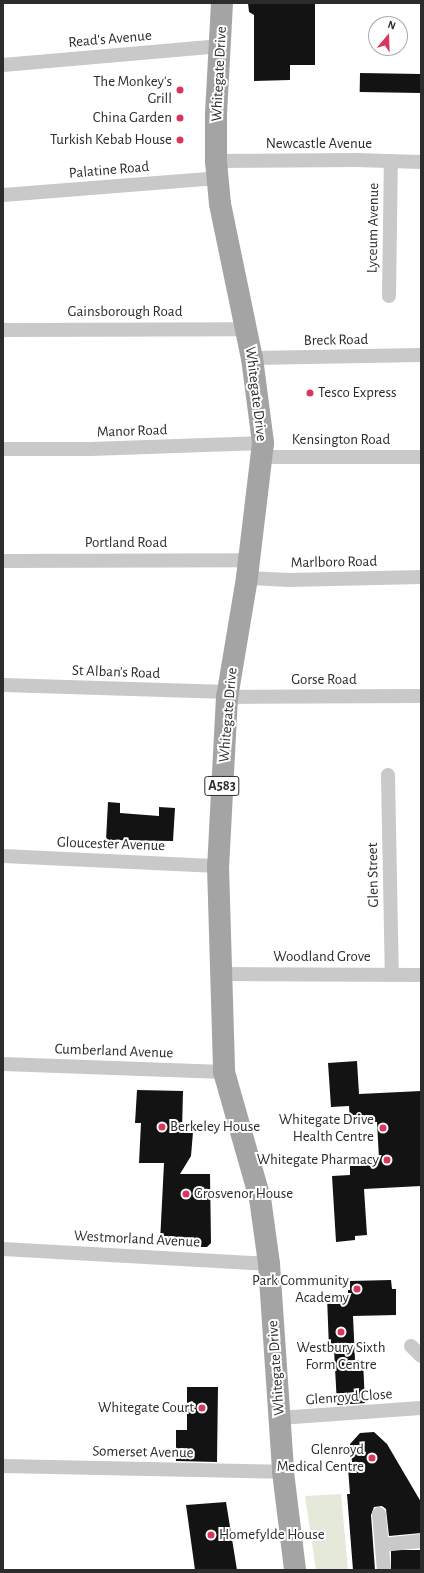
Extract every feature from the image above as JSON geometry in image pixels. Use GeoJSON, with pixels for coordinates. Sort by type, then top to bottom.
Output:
{"type":"FeatureCollection","features":[{"type":"Feature","properties":{"kind":"main road","name":"Whitegate Drive"},"geometry":{"type":"LineString","coordinates":[[222,3],[216,114],[217,170],[224,231],[247,329],[252,358],[262,450],[248,569],[227,694],[218,866],[224,1072],[260,1198],[270,1264],[283,1472],[295,1570]]}},
{"type":"Feature","properties":{"kind":"street","name":"Read's Avenue"},"geometry":{"type":"LineString","coordinates":[[3,65],[220,46]]}},
{"type":"Feature","properties":{"kind":"street","name":"Newcastle Avenue"},"geometry":{"type":"LineString","coordinates":[[217,170],[391,161],[421,162]]}},
{"type":"Feature","properties":{"kind":"street","name":"Lyceum Avenue"},"geometry":{"type":"LineString","coordinates":[[390,296],[391,161]]}},
{"type":"Feature","properties":{"kind":"street","name":"Palatine Road"},"geometry":{"type":"LineString","coordinates":[[3,196],[217,170]]}},
{"type":"Feature","properties":{"kind":"street","name":"Gainsborough Road"},"geometry":{"type":"LineString","coordinates":[[3,330],[247,329]]}},
{"type":"Feature","properties":{"kind":"street","name":"Breck Road"},"geometry":{"type":"LineString","coordinates":[[252,358],[421,355]]}},
{"type":"Feature","properties":{"kind":"street","name":"Manor Road"},"geometry":{"type":"LineString","coordinates":[[3,449],[262,450]]}},
{"type":"Feature","properties":{"kind":"street","name":"Kensington Road"},"geometry":{"type":"LineString","coordinates":[[262,450],[421,457]]}},
{"type":"Feature","properties":{"kind":"street","name":"Portland Road"},"geometry":{"type":"LineString","coordinates":[[3,561],[248,569]]}},
{"type":"Feature","properties":{"kind":"street","name":"Marlboro Road"},"geometry":{"type":"LineString","coordinates":[[248,569],[289,580],[421,577]]}},
{"type":"Feature","properties":{"kind":"street","name":"St Alban's Road"},"geometry":{"type":"LineString","coordinates":[[3,685],[227,694]]}},
{"type":"Feature","properties":{"kind":"street","name":"Gorse Road"},"geometry":{"type":"LineString","coordinates":[[227,694],[421,696]]}},
{"type":"Feature","properties":{"kind":"street","name":"Glen Street"},"geometry":{"type":"LineString","coordinates":[[388,775],[392,975]]}},
{"type":"Feature","properties":{"kind":"street","name":"Gloucester Avenue"},"geometry":{"type":"LineString","coordinates":[[3,856],[218,866]]}},
{"type":"Feature","properties":{"kind":"street","name":"Woodland Grove"},"geometry":{"type":"LineString","coordinates":[[222,974],[421,975]]}},
{"type":"Feature","properties":{"kind":"street","name":"Cumberland Avenue"},"geometry":{"type":"LineString","coordinates":[[3,1064],[224,1072]]}},
{"type":"Feature","properties":{"kind":"street","name":"Westmorland Avenue"},"geometry":{"type":"LineString","coordinates":[[3,1249],[270,1264]]}},
{"type":"Feature","properties":{"kind":"street","name":"Glenroyd Close"},"geometry":{"type":"LineString","coordinates":[[279,1418],[421,1408]]}},
{"type":"Feature","properties":{"kind":"street","name":"Somerset Avenue"},"geometry":{"type":"LineString","coordinates":[[3,1466],[283,1472]]}},
{"type":"Feature","properties":{"kind":"street"},"geometry":{"type":"LineString","coordinates":[[379,1514],[384,1570]]}},
{"type":"Feature","properties":{"kind":"street"},"geometry":{"type":"LineString","coordinates":[[382,1545],[421,1541]]}},
{"type":"Feature","properties":{"kind":"shaded area"},"geometry":{"type":"Polygon","coordinates":[[[341,1494],[348,1570],[316,1570],[305,1496],[341,1494]]]}},
{"type":"Feature","properties":{"kind":"building"},"geometry":{"type":"Polygon","coordinates":[[[248,3],[315,3],[315,65],[290,65],[290,80],[254,81],[254,15],[249,12],[248,3]]]}},
{"type":"Feature","properties":{"kind":"building"},"geometry":{"type":"Polygon","coordinates":[[[360,73],[421,74],[421,93],[360,92],[360,73]]]}},
{"type":"Feature","properties":{"kind":"building"},"geometry":{"type":"Polygon","coordinates":[[[108,802],[120,803],[120,813],[159,816],[159,807],[175,808],[173,841],[106,840],[108,802]]]}},
{"type":"Feature","properties":{"kind":"building"},"geometry":{"type":"Polygon","coordinates":[[[357,1061],[359,1094],[421,1091],[421,1186],[364,1189],[367,1235],[355,1236],[355,1240],[336,1242],[332,1176],[350,1175],[350,1160],[379,1159],[377,1122],[350,1123],[349,1106],[331,1107],[328,1063],[357,1061]]]}},
{"type":"Feature","properties":{"kind":"building"},"geometry":{"type":"Polygon","coordinates":[[[137,1090],[183,1091],[182,1131],[193,1132],[191,1156],[180,1174],[210,1174],[211,1243],[207,1247],[200,1247],[197,1244],[160,1242],[164,1163],[139,1163],[141,1123],[135,1123],[137,1090]]]}},
{"type":"Feature","properties":{"kind":"building"},"geometry":{"type":"Polygon","coordinates":[[[391,1280],[392,1289],[396,1289],[396,1315],[353,1316],[355,1360],[363,1360],[365,1403],[337,1405],[334,1349],[329,1349],[327,1296],[348,1295],[348,1290],[350,1290],[350,1281],[391,1280]]]}},
{"type":"Feature","properties":{"kind":"building","name":"Whitegate Court"},"geometry":{"type":"Polygon","coordinates":[[[187,1387],[218,1387],[217,1462],[176,1461],[176,1430],[187,1430],[187,1387]]]}},
{"type":"Feature","properties":{"kind":"building"},"geometry":{"type":"Polygon","coordinates":[[[374,1432],[387,1444],[421,1502],[421,1533],[389,1536],[386,1509],[382,1506],[374,1507],[371,1515],[375,1570],[353,1570],[347,1494],[350,1494],[348,1468],[352,1462],[350,1444],[360,1433],[374,1432]]]}},
{"type":"Feature","properties":{"kind":"building","name":"Homefylde House"},"geometry":{"type":"Polygon","coordinates":[[[226,1502],[237,1570],[195,1570],[186,1505],[226,1502]]]}},
{"type":"Feature","properties":{"kind":"building"},"geometry":{"type":"Polygon","coordinates":[[[391,1550],[421,1550],[421,1569],[391,1569],[391,1550]]]}},
{"type":"Feature","properties":{"kind":"place","name":"The Monkey's Grill"},"geometry":{"type":"Point","coordinates":[180,90]}},
{"type":"Feature","properties":{"kind":"place","name":"China Garden"},"geometry":{"type":"Point","coordinates":[180,118]}},
{"type":"Feature","properties":{"kind":"place","name":"Turkish Kebab House"},"geometry":{"type":"Point","coordinates":[180,140]}},
{"type":"Feature","properties":{"kind":"place","name":"Tesco Express"},"geometry":{"type":"Point","coordinates":[310,393]}},
{"type":"Feature","properties":{"kind":"place","name":"Berkeley House"},"geometry":{"type":"Point","coordinates":[162,1127]}},
{"type":"Feature","properties":{"kind":"place","name":"Whitegate Drive Health Centre"},"geometry":{"type":"Point","coordinates":[383,1128]}},
{"type":"Feature","properties":{"kind":"place","name":"Whitegate Pharmacy"},"geometry":{"type":"Point","coordinates":[387,1160]}},
{"type":"Feature","properties":{"kind":"place","name":"Grosvenor House"},"geometry":{"type":"Point","coordinates":[186,1194]}},
{"type":"Feature","properties":{"kind":"place","name":"Park Community Academy"},"geometry":{"type":"Point","coordinates":[357,1289]}},
{"type":"Feature","properties":{"kind":"place","name":"Westbury Sixth Form Centre"},"geometry":{"type":"Point","coordinates":[341,1332]}},
{"type":"Feature","properties":{"kind":"place","name":"Whitegate Court"},"geometry":{"type":"Point","coordinates":[202,1408]}},
{"type":"Feature","properties":{"kind":"place","name":"Glenroyd Medical Centre"},"geometry":{"type":"Point","coordinates":[372,1458]}},
{"type":"Feature","properties":{"kind":"place","name":"Homefylde House"},"geometry":{"type":"Point","coordinates":[211,1535]}}]}
